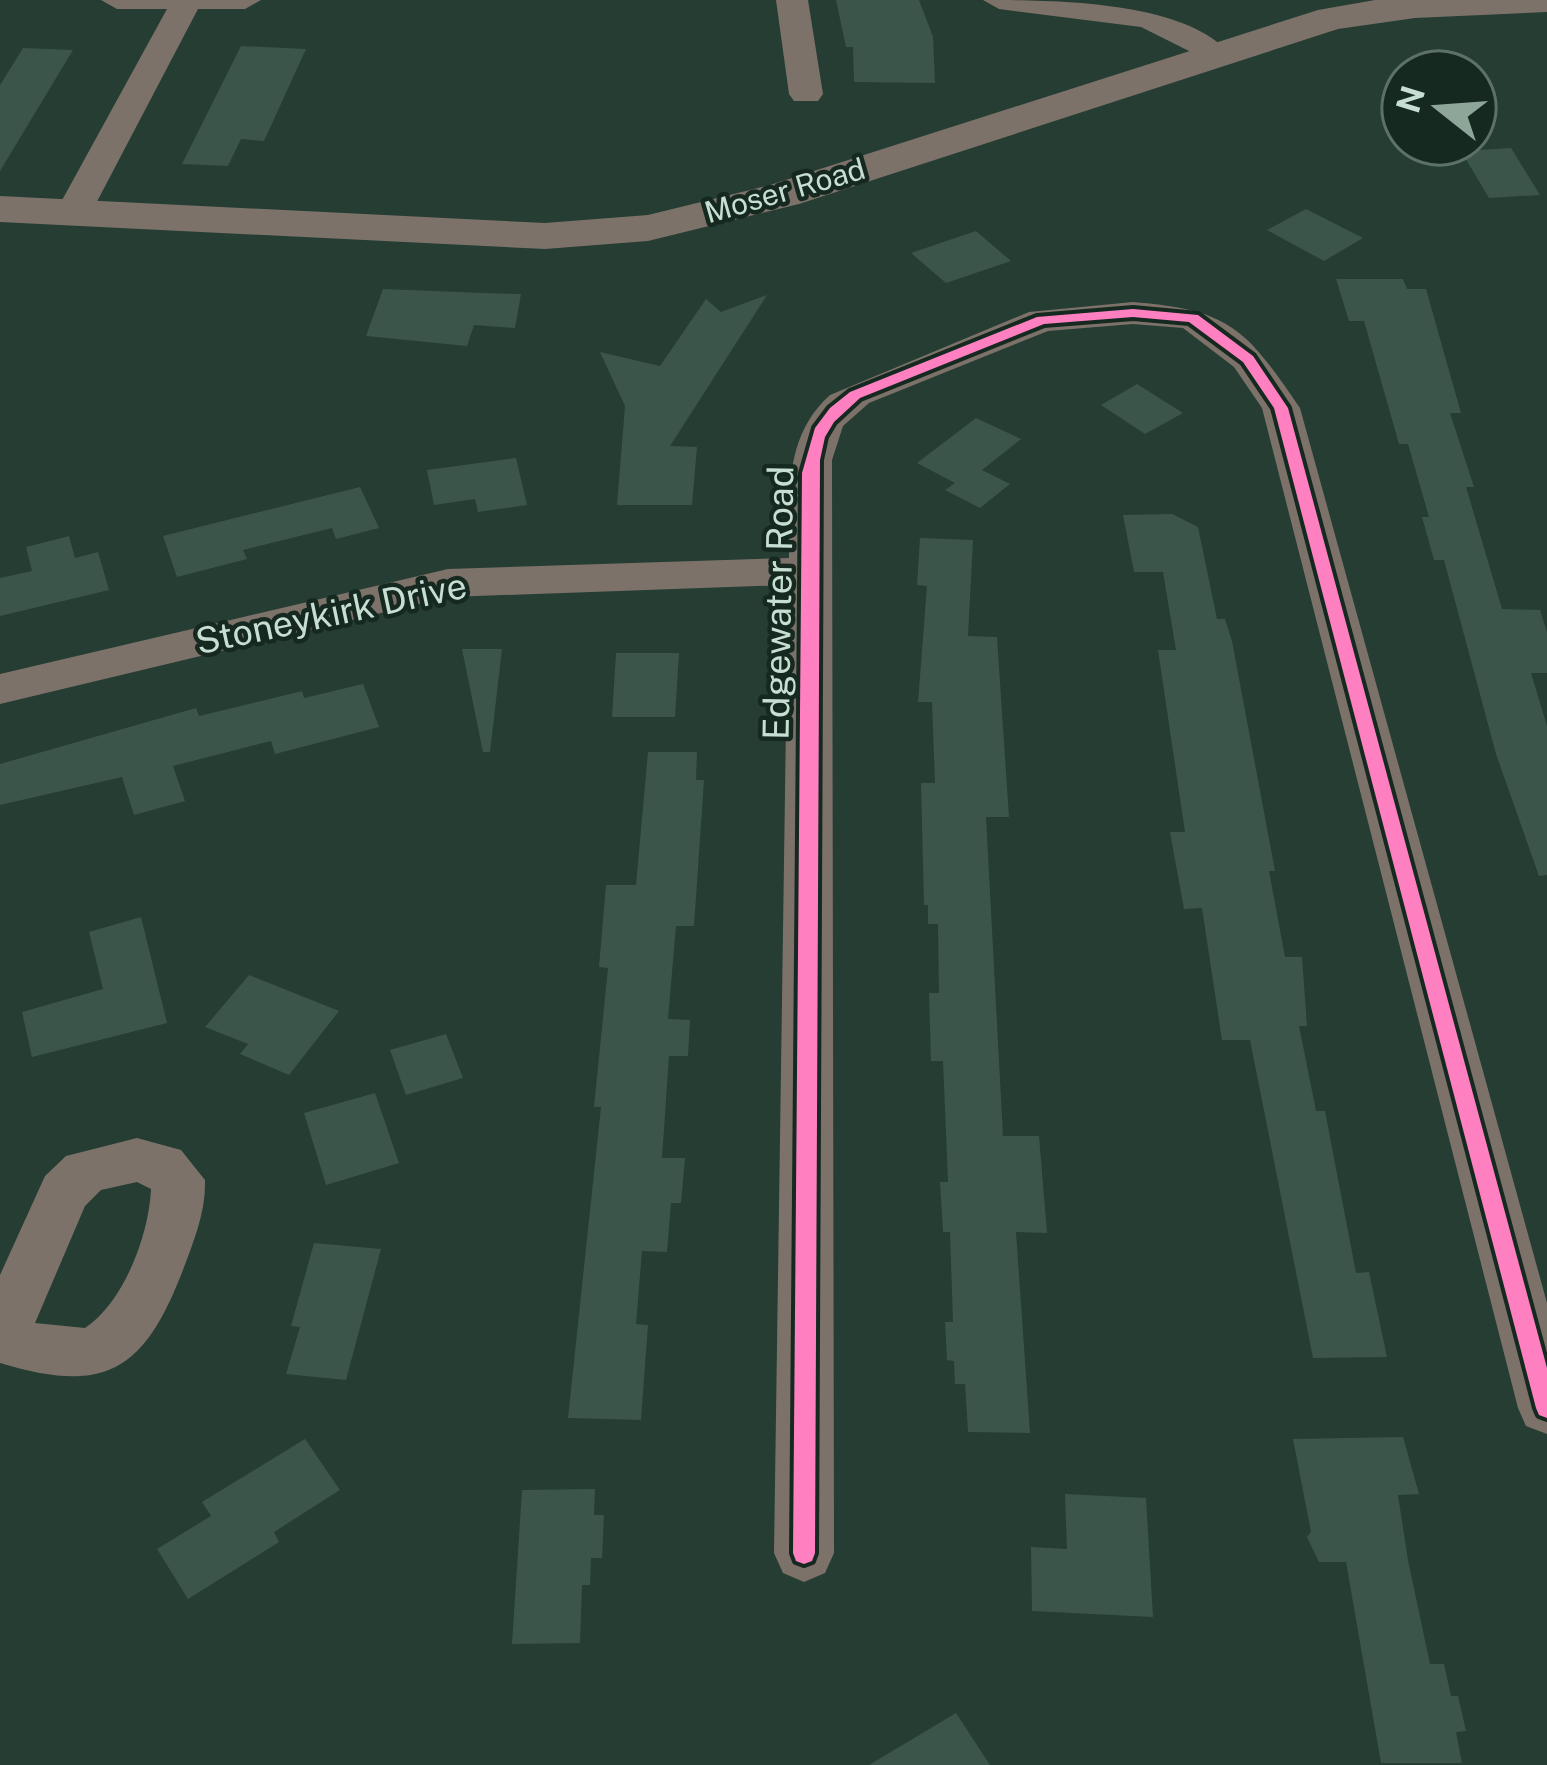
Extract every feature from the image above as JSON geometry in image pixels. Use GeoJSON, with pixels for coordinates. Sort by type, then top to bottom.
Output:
{"type":"FeatureCollection","features":[{"type":"Feature","properties":{"kind":"street"},"geometry":{"type":"LineString","coordinates":[[117,0],[245,0]]}},
{"type":"Feature","properties":{"kind":"street"},"geometry":{"type":"LineString","coordinates":[[792,0],[806,94]]}},
{"type":"Feature","properties":{"kind":"street"},"geometry":{"type":"LineString","coordinates":[[999,0],[1149,19],[1213,53]]}},
{"type":"Feature","properties":{"kind":"street","name":"Moser Road"},"geometry":{"type":"LineString","coordinates":[[0,209],[545,236],[648,228],[784,195],[1213,53],[1376,10],[1547,0]]}},
{"type":"Feature","properties":{"kind":"street"},"geometry":{"type":"LineString","coordinates":[[73,213],[187,2]]}},
{"type":"Feature","properties":{"kind":"street","name":"Edgewater Road"},"geometry":{"type":"LineString","coordinates":[[804,1553],[810,571],[815,435],[830,412],[855,395],[1042,320],[1081,315],[1193,318],[1248,359],[1281,409],[1547,1408]]}},
{"type":"Feature","properties":{"kind":"street","name":"Stoneykirk Drive"},"geometry":{"type":"LineString","coordinates":[[0,689],[448,583],[810,571]]}},
{"type":"Feature","properties":{"kind":"building"},"geometry":{"type":"Polygon","coordinates":[[[836,0],[919,0],[933,37],[935,83],[854,82],[853,47],[846,47],[836,0]]]}},
{"type":"Feature","properties":{"kind":"building"},"geometry":{"type":"Polygon","coordinates":[[[241,46],[306,49],[264,141],[241,139],[228,166],[182,164],[241,46]]]}},
{"type":"Feature","properties":{"kind":"building"},"geometry":{"type":"Polygon","coordinates":[[[23,48],[73,50],[0,171],[0,85],[23,48]]]}},
{"type":"Feature","properties":{"kind":"building"},"geometry":{"type":"Polygon","coordinates":[[[1511,148],[1540,195],[1489,198],[1471,168],[1499,168],[1499,149],[1511,148]]]}},
{"type":"Feature","properties":{"kind":"building"},"geometry":{"type":"Polygon","coordinates":[[[1306,209],[1363,238],[1324,261],[1267,230],[1306,209]]]}},
{"type":"Feature","properties":{"kind":"building"},"geometry":{"type":"Polygon","coordinates":[[[976,231],[1011,261],[946,283],[911,253],[976,231]]]}},
{"type":"Feature","properties":{"kind":"building"},"geometry":{"type":"Polygon","coordinates":[[[1336,279],[1403,279],[1407,289],[1426,289],[1461,413],[1450,413],[1474,487],[1466,487],[1502,609],[1540,610],[1547,632],[1547,673],[1531,673],[1547,726],[1547,875],[1539,876],[1496,754],[1444,560],[1434,560],[1422,517],[1429,517],[1408,444],[1399,444],[1364,321],[1349,321],[1336,279]]]}},
{"type":"Feature","properties":{"kind":"building"},"geometry":{"type":"Polygon","coordinates":[[[383,289],[521,294],[515,328],[474,325],[467,346],[366,336],[383,289]]]}},
{"type":"Feature","properties":{"kind":"building"},"geometry":{"type":"Polygon","coordinates":[[[767,295],[670,446],[697,447],[692,505],[617,505],[625,406],[600,352],[660,366],[706,299],[721,312],[767,295]]]}},
{"type":"Feature","properties":{"kind":"building"},"geometry":{"type":"Polygon","coordinates":[[[1137,384],[1183,413],[1145,434],[1101,405],[1137,384]]]}},
{"type":"Feature","properties":{"kind":"building"},"geometry":{"type":"Polygon","coordinates":[[[976,418],[1021,439],[982,470],[1010,484],[980,508],[945,490],[955,483],[917,463],[976,418]]]}},
{"type":"Feature","properties":{"kind":"building"},"geometry":{"type":"Polygon","coordinates":[[[516,458],[527,505],[478,512],[475,499],[434,505],[427,470],[516,458]]]}},
{"type":"Feature","properties":{"kind":"building"},"geometry":{"type":"Polygon","coordinates":[[[360,487],[379,528],[336,539],[332,528],[243,550],[247,559],[177,577],[163,536],[360,487]]]}},
{"type":"Feature","properties":{"kind":"building"},"geometry":{"type":"Polygon","coordinates":[[[1172,514],[1198,527],[1217,619],[1225,619],[1232,641],[1275,871],[1269,871],[1285,957],[1302,957],[1307,1026],[1299,1026],[1316,1111],[1325,1111],[1356,1273],[1369,1272],[1387,1357],[1313,1358],[1250,1040],[1222,1040],[1202,908],[1184,909],[1170,832],[1185,832],[1158,650],[1176,650],[1163,572],[1134,572],[1123,515],[1172,514]]]}},
{"type":"Feature","properties":{"kind":"building"},"geometry":{"type":"Polygon","coordinates":[[[69,536],[75,558],[98,552],[109,590],[0,616],[0,578],[32,571],[26,547],[69,536]]]}},
{"type":"Feature","properties":{"kind":"building"},"geometry":{"type":"Polygon","coordinates":[[[920,538],[973,540],[968,636],[997,637],[1009,817],[986,817],[1003,1136],[1039,1136],[1047,1233],[1016,1232],[1030,1433],[968,1432],[965,1384],[955,1384],[954,1361],[947,1360],[945,1322],[953,1322],[950,1232],[943,1232],[940,1182],[948,1182],[943,1061],[931,1061],[929,993],[939,993],[938,924],[928,924],[928,905],[924,905],[921,783],[935,783],[932,702],[918,702],[927,586],[917,585],[920,538]]]}},
{"type":"Feature","properties":{"kind":"building"},"geometry":{"type":"Polygon","coordinates":[[[462,649],[502,649],[490,752],[483,752],[462,649]]]}},
{"type":"Feature","properties":{"kind":"building"},"geometry":{"type":"Polygon","coordinates":[[[616,653],[679,653],[675,717],[612,717],[616,653]]]}},
{"type":"Feature","properties":{"kind":"building"},"geometry":{"type":"Polygon","coordinates":[[[363,684],[379,727],[275,754],[271,741],[173,766],[185,801],[134,815],[122,777],[0,805],[0,764],[196,708],[199,716],[302,691],[304,698],[363,684]]]}},
{"type":"Feature","properties":{"kind":"building"},"geometry":{"type":"Polygon","coordinates":[[[648,752],[697,752],[696,780],[704,780],[694,926],[676,926],[668,1019],[690,1020],[688,1056],[669,1056],[662,1158],[685,1158],[681,1203],[671,1203],[667,1252],[642,1251],[636,1324],[648,1325],[641,1420],[568,1418],[601,1107],[594,1107],[608,968],[599,967],[606,885],[636,885],[648,752]]]}},
{"type":"Feature","properties":{"kind":"building"},"geometry":{"type":"Polygon","coordinates":[[[141,917],[167,1023],[32,1057],[22,1012],[103,989],[89,932],[141,917]]]}},
{"type":"Feature","properties":{"kind":"building"},"geometry":{"type":"Polygon","coordinates":[[[249,975],[339,1011],[289,1075],[240,1054],[248,1044],[205,1027],[249,975]]]}},
{"type":"Feature","properties":{"kind":"building"},"geometry":{"type":"Polygon","coordinates":[[[446,1034],[463,1078],[406,1095],[390,1050],[446,1034]]]}},
{"type":"Feature","properties":{"kind":"building"},"geometry":{"type":"Polygon","coordinates":[[[375,1093],[399,1163],[326,1185],[304,1113],[375,1093]]]}},
{"type":"Feature","properties":{"kind":"building"},"geometry":{"type":"Polygon","coordinates":[[[314,1243],[381,1249],[346,1380],[286,1374],[300,1327],[291,1326],[314,1243]]]}},
{"type":"Feature","properties":{"kind":"building"},"geometry":{"type":"Polygon","coordinates":[[[1403,1437],[1419,1494],[1398,1495],[1408,1560],[1430,1664],[1444,1664],[1451,1696],[1458,1696],[1466,1731],[1456,1732],[1462,1763],[1381,1763],[1346,1562],[1319,1562],[1307,1537],[1311,1532],[1293,1439],[1403,1437]]]}},
{"type":"Feature","properties":{"kind":"building"},"geometry":{"type":"Polygon","coordinates":[[[305,1439],[340,1490],[274,1532],[279,1542],[188,1599],[157,1549],[211,1516],[202,1502],[305,1439]]]}},
{"type":"Feature","properties":{"kind":"building"},"geometry":{"type":"Polygon","coordinates":[[[595,1489],[594,1515],[604,1515],[602,1558],[591,1558],[590,1585],[582,1585],[580,1643],[512,1644],[522,1490],[595,1489]]]}},
{"type":"Feature","properties":{"kind":"building"},"geometry":{"type":"Polygon","coordinates":[[[1065,1494],[1146,1498],[1153,1617],[1032,1611],[1031,1547],[1067,1549],[1065,1494]]]}},
{"type":"Feature","properties":{"kind":"building"},"geometry":{"type":"Polygon","coordinates":[[[956,1713],[990,1765],[869,1765],[956,1713]]]}},
{"type":"Feature","properties":{"kind":"cycle path"},"geometry":{"type":"LineString","coordinates":[[804,1553],[812,460],[828,419],[855,395],[1042,320],[1133,313],[1193,318],[1248,359],[1281,408],[1547,1408]]}}]}
